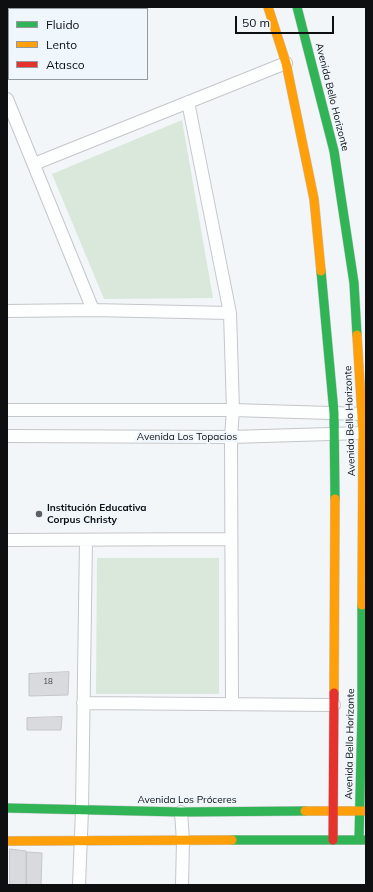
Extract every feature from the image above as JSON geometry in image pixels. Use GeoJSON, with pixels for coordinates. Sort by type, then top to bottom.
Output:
{"type":"FeatureCollection","features":[{"type":"Feature","properties":{"kind":"street","name":"Avenida Bello Horizonte"},"geometry":{"type":"LineString","coordinates":[[268,7],[286,63],[314,199],[334,413],[333,840]]}},
{"type":"Feature","properties":{"kind":"street","name":"Avenida Bello Horizonte"},"geometry":{"type":"LineString","coordinates":[[297,7],[334,151],[354,283],[364,415],[364,710],[362,840]]}},
{"type":"Feature","properties":{"kind":"street"},"geometry":{"type":"LineString","coordinates":[[34,164],[286,63]]}},
{"type":"Feature","properties":{"kind":"street"},"geometry":{"type":"LineString","coordinates":[[7,99],[93,310]]}},
{"type":"Feature","properties":{"kind":"street"},"geometry":{"type":"LineString","coordinates":[[188,102],[230,313],[233,410],[231,437],[232,704]]}},
{"type":"Feature","properties":{"kind":"street"},"geometry":{"type":"LineString","coordinates":[[7,311],[93,310],[230,313]]}},
{"type":"Feature","properties":{"kind":"street"},"geometry":{"type":"LineString","coordinates":[[7,410],[233,410],[364,415]]}},
{"type":"Feature","properties":{"kind":"street","name":"Avenida Los Topacios"},"geometry":{"type":"LineString","coordinates":[[7,436],[231,437],[364,432]]}},
{"type":"Feature","properties":{"kind":"street"},"geometry":{"type":"LineString","coordinates":[[7,540],[231,539]]}},
{"type":"Feature","properties":{"kind":"street"},"geometry":{"type":"LineString","coordinates":[[80,885],[86,540]]}},
{"type":"Feature","properties":{"kind":"street"},"geometry":{"type":"LineString","coordinates":[[83,703],[334,705]]}},
{"type":"Feature","properties":{"kind":"street","name":"Avenida Los Próceres"},"geometry":{"type":"LineString","coordinates":[[7,808],[181,812],[363,811]]}},
{"type":"Feature","properties":{"kind":"street"},"geometry":{"type":"LineString","coordinates":[[181,812],[183,841],[182,885]]}},
{"type":"Feature","properties":{"kind":"street"},"geometry":{"type":"LineString","coordinates":[[7,841],[362,840]]}},
{"type":"Feature","properties":{"kind":"green space"},"geometry":{"type":"Polygon","coordinates":[[[182,120],[213,298],[104,299],[52,174],[182,120]]]}},
{"type":"Feature","properties":{"kind":"green space"},"geometry":{"type":"Polygon","coordinates":[[[97,558],[219,558],[219,694],[96,694],[97,558]]]}},
{"type":"Feature","properties":{"kind":"building"},"geometry":{"type":"Polygon","coordinates":[[[69,672],[68,695],[29,696],[29,674],[69,672]]]}},
{"type":"Feature","properties":{"kind":"building"},"geometry":{"type":"Polygon","coordinates":[[[62,717],[61,730],[27,730],[27,718],[62,717]]]}},
{"type":"Feature","properties":{"kind":"building"},"geometry":{"type":"Polygon","coordinates":[[[10,849],[26,851],[26,885],[10,885],[10,849]]]}},
{"type":"Feature","properties":{"kind":"building"},"geometry":{"type":"Polygon","coordinates":[[[27,852],[42,853],[41,885],[27,885],[27,852]]]}},
{"type":"Feature","properties":{"kind":"traffic: fast"},"geometry":{"type":"LineString","coordinates":[[297,7],[334,151],[354,283],[357,335]]}},
{"type":"Feature","properties":{"kind":"traffic: fast"},"geometry":{"type":"LineString","coordinates":[[321,271],[334,413],[335,499]]}},
{"type":"Feature","properties":{"kind":"traffic: fast"},"geometry":{"type":"LineString","coordinates":[[359,840],[362,710],[362,605]]}},
{"type":"Feature","properties":{"kind":"traffic: fast"},"geometry":{"type":"LineString","coordinates":[[7,808],[181,812],[305,811]]}},
{"type":"Feature","properties":{"kind":"traffic: fast"},"geometry":{"type":"LineString","coordinates":[[232,840],[366,840]]}},
{"type":"Feature","properties":{"kind":"traffic: slow"},"geometry":{"type":"LineString","coordinates":[[268,7],[286,63],[314,199],[321,271]]}},
{"type":"Feature","properties":{"kind":"traffic: slow"},"geometry":{"type":"LineString","coordinates":[[357,335],[363,433],[362,605]]}},
{"type":"Feature","properties":{"kind":"traffic: slow"},"geometry":{"type":"LineString","coordinates":[[334,693],[335,499]]}},
{"type":"Feature","properties":{"kind":"traffic: slow"},"geometry":{"type":"LineString","coordinates":[[305,811],[366,811]]}},
{"type":"Feature","properties":{"kind":"traffic: slow"},"geometry":{"type":"LineString","coordinates":[[7,841],[232,840]]}},
{"type":"Feature","properties":{"kind":"traffic: jam"},"geometry":{"type":"LineString","coordinates":[[333,840],[334,693]]}},
{"type":"Feature","properties":{"kind":"place","name":"Institución Educativa Corpus Christy"},"geometry":{"type":"Point","coordinates":[39,514]}}]}
